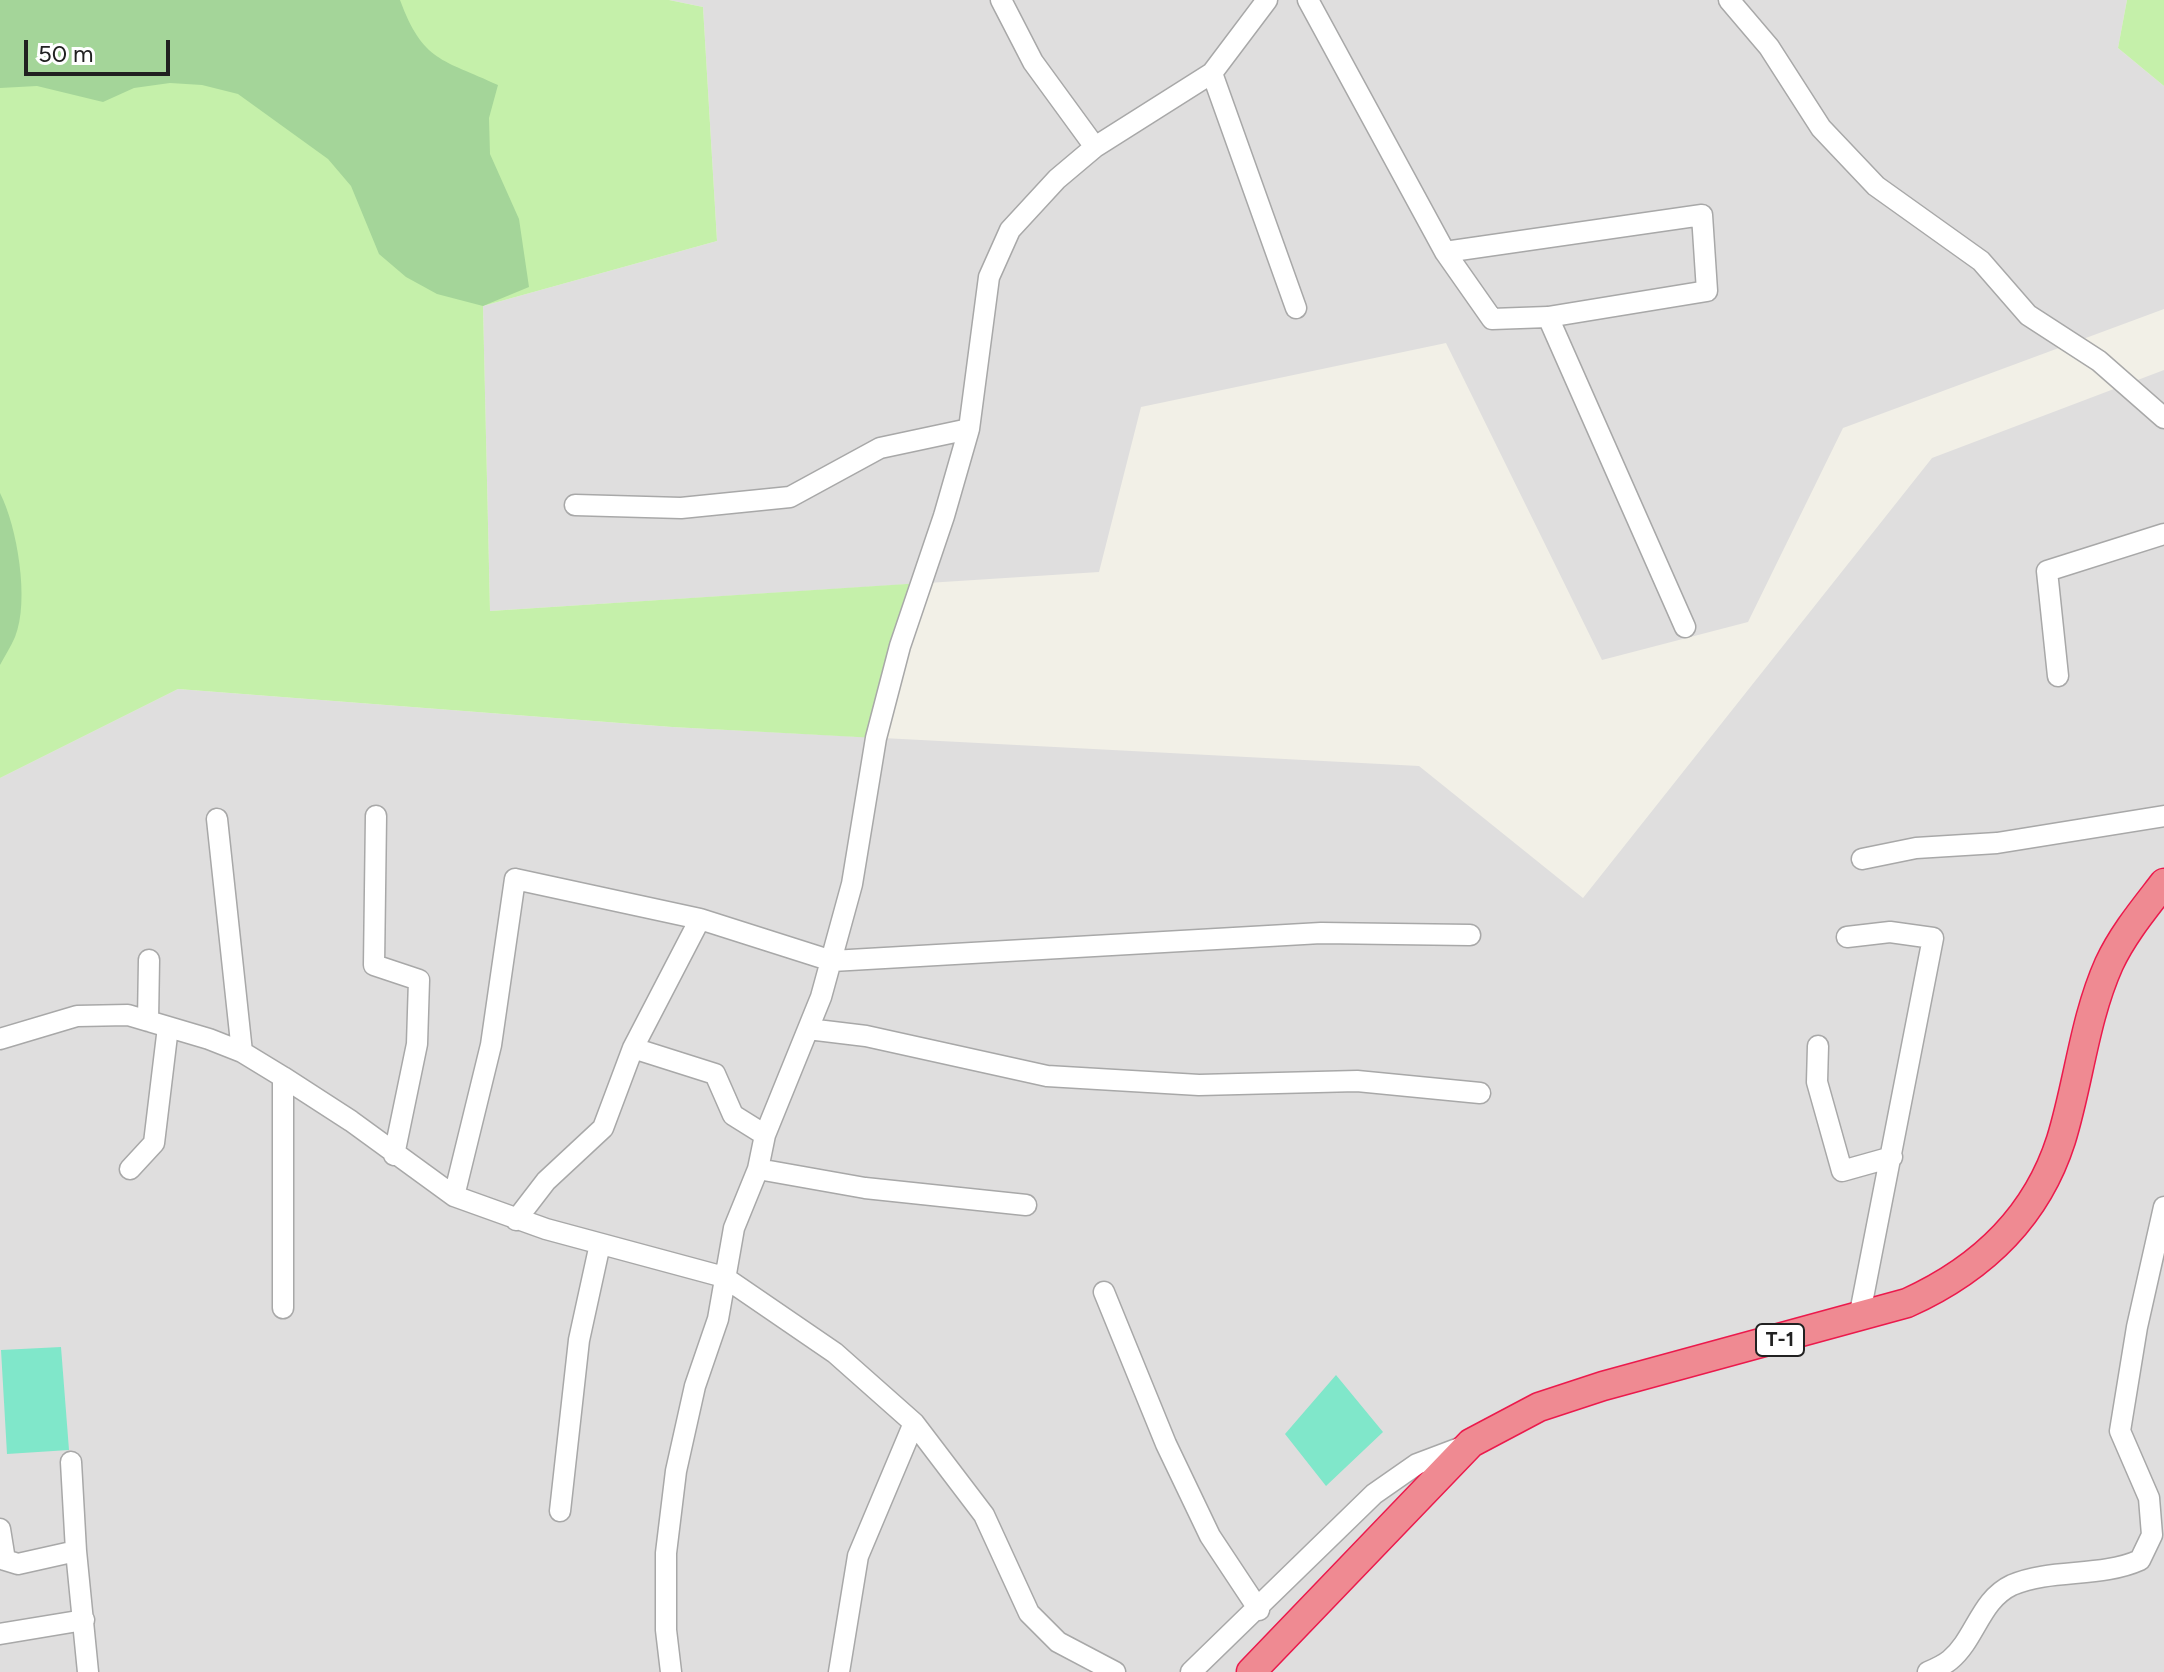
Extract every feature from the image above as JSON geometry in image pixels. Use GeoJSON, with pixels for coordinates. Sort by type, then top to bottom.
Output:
{"type":"FeatureCollection","features":[{"type":"Feature","properties":{"kind":"highway","name":"T-1"},"geometry":{"type":"LineString","coordinates":[[1251,1672],[1471,1443],[1539,1407],[1603,1386],[1859,1318],[1941,1288],[2011,1233],[2044,1181],[2062,1138],[2088,1025],[2109,965],[2122,939],[2164,883]]}},
{"type":"Feature","properties":{"kind":"street"},"geometry":{"type":"LineString","coordinates":[[1001,0],[1033,62],[1095,147]]}},
{"type":"Feature","properties":{"kind":"street"},"geometry":{"type":"LineString","coordinates":[[671,1672],[666,1553],[676,1471],[695,1386],[718,1319],[734,1228],[758,1169],[765,1135],[832,961],[852,884],[874,747],[896,661],[969,429],[989,277],[1010,230],[1057,179],[1095,147],[1212,73],[1267,0]]}},
{"type":"Feature","properties":{"kind":"street"},"geometry":{"type":"LineString","coordinates":[[1308,0],[1445,252],[1492,319],[1548,317],[1707,291],[1702,215],[1445,252]]}},
{"type":"Feature","properties":{"kind":"street"},"geometry":{"type":"LineString","coordinates":[[1729,0],[1769,47],[1821,128],[1876,186],[1981,261],[2028,315],[2099,361],[2164,418]]}},
{"type":"Feature","properties":{"kind":"street"},"geometry":{"type":"LineString","coordinates":[[1212,73],[1296,308]]}},
{"type":"Feature","properties":{"kind":"street"},"geometry":{"type":"LineString","coordinates":[[1548,317],[1685,627]]}},
{"type":"Feature","properties":{"kind":"street"},"geometry":{"type":"LineString","coordinates":[[575,505],[681,508],[790,497],[880,448],[969,429]]}},
{"type":"Feature","properties":{"kind":"street"},"geometry":{"type":"LineString","coordinates":[[2058,676],[2047,571],[2164,534]]}},
{"type":"Feature","properties":{"kind":"street"},"geometry":{"type":"LineString","coordinates":[[376,816],[374,965],[419,980],[417,1044],[394,1155]]}},
{"type":"Feature","properties":{"kind":"street"},"geometry":{"type":"LineString","coordinates":[[1862,859],[1916,848],[1997,843],[2164,816]]}},
{"type":"Feature","properties":{"kind":"street"},"geometry":{"type":"LineString","coordinates":[[217,819],[242,1052]]}},
{"type":"Feature","properties":{"kind":"street"},"geometry":{"type":"LineString","coordinates":[[454,1196],[491,1045],[515,879],[700,919],[832,961],[1321,933],[1470,935]]}},
{"type":"Feature","properties":{"kind":"street"},"geometry":{"type":"LineString","coordinates":[[516,1220],[546,1181],[603,1128],[633,1048],[700,919]]}},
{"type":"Feature","properties":{"kind":"street"},"geometry":{"type":"LineString","coordinates":[[1847,937],[1890,932],[1933,938],[1859,1318]]}},
{"type":"Feature","properties":{"kind":"street"},"geometry":{"type":"LineString","coordinates":[[130,1169],[154,1143],[158,1024],[149,960]]}},
{"type":"Feature","properties":{"kind":"street"},"geometry":{"type":"LineString","coordinates":[[0,1039],[77,1016],[128,1015],[158,1024],[242,1052],[351,1121],[454,1196],[516,1220],[724,1277],[835,1353],[914,1423],[984,1515],[1029,1613],[1058,1642],[1115,1672]]}},
{"type":"Feature","properties":{"kind":"street"},"geometry":{"type":"LineString","coordinates":[[808,1029],[866,1036],[1047,1076],[1199,1085],[1357,1081],[1480,1093]]}},
{"type":"Feature","properties":{"kind":"street"},"geometry":{"type":"LineString","coordinates":[[1818,1046],[1817,1082],[1842,1171],[1892,1157]]}},
{"type":"Feature","properties":{"kind":"street"},"geometry":{"type":"LineString","coordinates":[[633,1048],[715,1074],[733,1115],[765,1135]]}},
{"type":"Feature","properties":{"kind":"street"},"geometry":{"type":"LineString","coordinates":[[283,1077],[283,1308]]}},
{"type":"Feature","properties":{"kind":"street"},"geometry":{"type":"LineString","coordinates":[[758,1169],[865,1188],[1026,1205]]}},
{"type":"Feature","properties":{"kind":"street"},"geometry":{"type":"LineString","coordinates":[[1928,1672],[1949,1661],[1970,1635],[1990,1599],[2014,1584],[2117,1571],[2140,1560],[2152,1535],[2149,1498],[2120,1431],[2137,1327],[2164,1207]]}},
{"type":"Feature","properties":{"kind":"street"},"geometry":{"type":"LineString","coordinates":[[560,1511],[579,1340],[600,1244]]}},
{"type":"Feature","properties":{"kind":"street"},"geometry":{"type":"LineString","coordinates":[[1104,1292],[1166,1444],[1210,1536],[1259,1610]]}},
{"type":"Feature","properties":{"kind":"street"},"geometry":{"type":"LineString","coordinates":[[839,1672],[858,1556],[914,1423]]}},
{"type":"Feature","properties":{"kind":"street"},"geometry":{"type":"LineString","coordinates":[[1191,1672],[1259,1610],[1374,1494],[1417,1464],[1471,1443]]}},
{"type":"Feature","properties":{"kind":"street"},"geometry":{"type":"LineString","coordinates":[[71,1462],[88,1672]]}},
{"type":"Feature","properties":{"kind":"street"},"geometry":{"type":"LineString","coordinates":[[0,1529],[5,1560],[18,1564],[76,1551]]}},
{"type":"Feature","properties":{"kind":"street"},"geometry":{"type":"LineString","coordinates":[[0,1634],[84,1620]]}},
{"type":"Feature","properties":{"kind":"shaded area"},"geometry":{"type":"Polygon","coordinates":[[[669,0],[2127,0],[2118,48],[2164,86],[2164,309],[1843,428],[1748,622],[1602,660],[1446,343],[1141,407],[1099,572],[490,611],[483,306],[717,241],[703,7],[669,0]]]}},
{"type":"Feature","properties":{"kind":"shaded area"},"geometry":{"type":"Polygon","coordinates":[[[2164,370],[2164,1672],[0,1672],[0,778],[178,689],[672,727],[1419,766],[1583,898],[1932,458],[2164,370]]]}},
{"type":"Feature","properties":{"kind":"green space"},"geometry":{"type":"Polygon","coordinates":[[[0,0],[669,0],[703,7],[717,241],[483,306],[490,611],[922,583],[876,738],[672,727],[178,689],[0,778],[0,0]]]}},
{"type":"Feature","properties":{"kind":"green space"},"geometry":{"type":"Polygon","coordinates":[[[0,0],[400,0],[417,36],[426,47],[448,63],[498,85],[489,118],[490,154],[519,219],[529,287],[483,306],[437,294],[406,277],[379,254],[351,186],[328,159],[238,94],[202,85],[170,83],[134,88],[103,102],[37,86],[0,88],[0,0]]]}},
{"type":"Feature","properties":{"kind":"green space"},"geometry":{"type":"Polygon","coordinates":[[[2127,0],[2164,0],[2164,86],[2118,48],[2127,0]]]}},
{"type":"Feature","properties":{"kind":"green space"},"geometry":{"type":"Polygon","coordinates":[[[0,493],[12,524],[20,564],[21,604],[15,637],[0,665],[0,493]]]}},
{"type":"Feature","properties":{"kind":"green space"},"geometry":{"type":"Polygon","coordinates":[[[61,1347],[69,1450],[7,1454],[1,1350],[61,1347]]]}},
{"type":"Feature","properties":{"kind":"green space"},"geometry":{"type":"Polygon","coordinates":[[[1336,1375],[1383,1432],[1326,1486],[1285,1434],[1336,1375]]]}}]}
